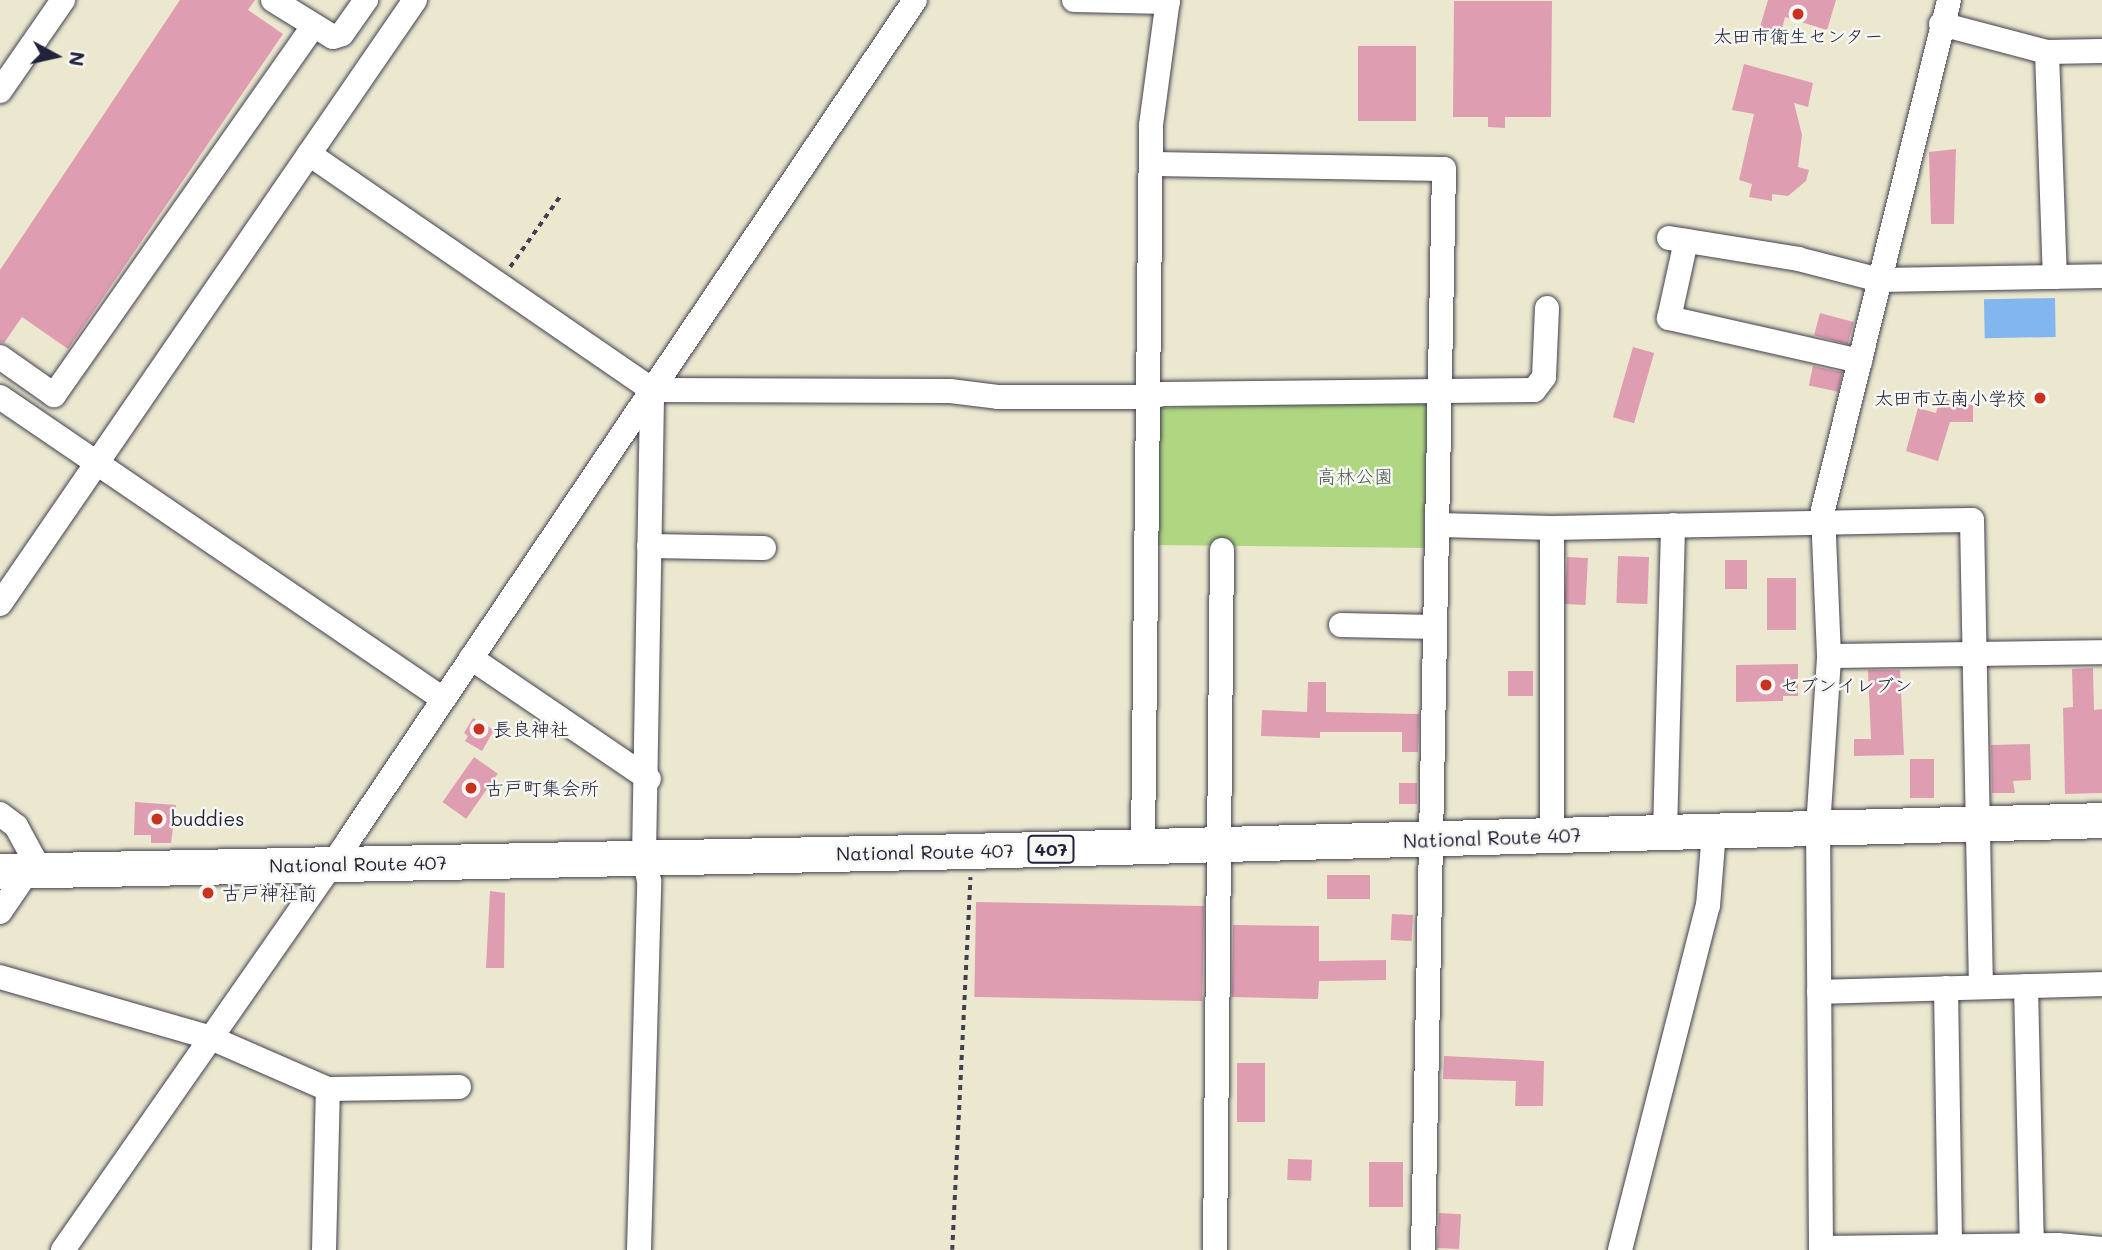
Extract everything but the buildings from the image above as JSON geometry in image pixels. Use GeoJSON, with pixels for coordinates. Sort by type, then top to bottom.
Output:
{"type":"FeatureCollection","features":[{"type":"Feature","properties":{"kind":"highway","name":"National Route 407"},"geometry":{"type":"LineString","coordinates":[[23,871],[1432,840],[2102,820]]}},
{"type":"Feature","properties":{"kind":"street"},"geometry":{"type":"LineString","coordinates":[[0,91],[63,0]]}},
{"type":"Feature","properties":{"kind":"street"},"geometry":{"type":"LineString","coordinates":[[273,0],[312,29],[333,37],[342,34],[366,0]]}},
{"type":"Feature","properties":{"kind":"street"},"geometry":{"type":"LineString","coordinates":[[0,604],[415,0]]}},
{"type":"Feature","properties":{"kind":"street"},"geometry":{"type":"LineString","coordinates":[[63,1250],[471,658],[915,0]]}},
{"type":"Feature","properties":{"kind":"street"},"geometry":{"type":"LineString","coordinates":[[1074,0],[1168,1],[1154,88],[1143,846]]}},
{"type":"Feature","properties":{"kind":"street"},"geometry":{"type":"LineString","coordinates":[[1949,0],[1823,510],[1829,656],[1818,828],[1821,1249],[2102,1249]]}},
{"type":"Feature","properties":{"kind":"street"},"geometry":{"type":"LineString","coordinates":[[1941,24],[2047,52],[2102,51]]}},
{"type":"Feature","properties":{"kind":"street"},"geometry":{"type":"LineString","coordinates":[[0,358],[54,395],[312,29]]}},
{"type":"Feature","properties":{"kind":"street"},"geometry":{"type":"LineString","coordinates":[[2047,52],[2055,277]]}},
{"type":"Feature","properties":{"kind":"street"},"geometry":{"type":"LineString","coordinates":[[309,153],[653,390],[950,391],[998,397],[1442,394],[1534,390],[1544,377],[1547,308]]}},
{"type":"Feature","properties":{"kind":"street"},"geometry":{"type":"LineString","coordinates":[[1152,164],[1444,169],[1440,525],[1435,627],[1423,1250]]}},
{"type":"Feature","properties":{"kind":"street"},"geometry":{"type":"LineString","coordinates":[[1860,361],[1669,318],[1678,239],[1798,260],[1880,280],[2102,276]]}},
{"type":"Feature","properties":{"kind":"street"},"geometry":{"type":"LineString","coordinates":[[639,1250],[649,881],[644,857],[649,779],[649,546],[653,390]]}},
{"type":"Feature","properties":{"kind":"street"},"geometry":{"type":"LineString","coordinates":[[0,397],[443,699]]}},
{"type":"Feature","properties":{"kind":"street"},"geometry":{"type":"LineString","coordinates":[[1440,525],[1552,528],[1972,520],[1980,824],[1981,987]]}},
{"type":"Feature","properties":{"kind":"street"},"geometry":{"type":"LineString","coordinates":[[1665,833],[1674,524]]}},
{"type":"Feature","properties":{"kind":"street"},"geometry":{"type":"LineString","coordinates":[[1552,528],[1552,836]]}},
{"type":"Feature","properties":{"kind":"street"},"geometry":{"type":"LineString","coordinates":[[649,546],[764,548]]}},
{"type":"Feature","properties":{"kind":"street"},"geometry":{"type":"LineString","coordinates":[[1214,1250],[1222,550]]}},
{"type":"Feature","properties":{"kind":"street"},"geometry":{"type":"LineString","coordinates":[[1341,625],[1435,627]]}},
{"type":"Feature","properties":{"kind":"street"},"geometry":{"type":"LineString","coordinates":[[1829,656],[2102,652]]}},
{"type":"Feature","properties":{"kind":"street"},"geometry":{"type":"LineString","coordinates":[[471,658],[649,779]]}},
{"type":"Feature","properties":{"kind":"street"},"geometry":{"type":"LineString","coordinates":[[0,814],[16,826],[23,871],[0,912]]}},
{"type":"Feature","properties":{"kind":"street"},"geometry":{"type":"LineString","coordinates":[[1620,1250],[1708,906],[1714,831]]}},
{"type":"Feature","properties":{"kind":"street"},"geometry":{"type":"LineString","coordinates":[[0,977],[211,1038],[328,1089],[459,1087]]}},
{"type":"Feature","properties":{"kind":"street"},"geometry":{"type":"LineString","coordinates":[[1819,992],[2102,984]]}},
{"type":"Feature","properties":{"kind":"street"},"geometry":{"type":"LineString","coordinates":[[2026,986],[2032,1247]]}},
{"type":"Feature","properties":{"kind":"street"},"geometry":{"type":"LineString","coordinates":[[1946,988],[1950,1249]]}},
{"type":"Feature","properties":{"kind":"street"},"geometry":{"type":"LineString","coordinates":[[324,1250],[328,1089]]}},
{"type":"Feature","properties":{"kind":"path"},"geometry":{"type":"LineString","coordinates":[[499,283],[561,195]]}},
{"type":"Feature","properties":{"kind":"path"},"geometry":{"type":"LineString","coordinates":[[952,1250],[970,874],[967,851]]}},
{"type":"Feature","properties":{"kind":"green space","name":"高林公園"},"geometry":{"type":"Polygon","coordinates":[[[1425,401],[1429,407],[1428,548],[1155,545],[1158,408],[1425,401]]]}},
{"type":"Feature","properties":{"kind":"water"},"geometry":{"type":"Polygon","coordinates":[[[2055,298],[2056,337],[1985,338],[1984,299],[2055,298]]]}},
{"type":"Feature","properties":{"kind":"place","name":"太田市衛生センター"},"geometry":{"type":"Point","coordinates":[1798,14]}},
{"type":"Feature","properties":{"kind":"place","name":"太田市立南小学校"},"geometry":{"type":"Point","coordinates":[2040,398]}},
{"type":"Feature","properties":{"kind":"place","name":"セブンイレブン"},"geometry":{"type":"Point","coordinates":[1766,685]}},
{"type":"Feature","properties":{"kind":"place","name":"長良神社"},"geometry":{"type":"Point","coordinates":[479,729]}},
{"type":"Feature","properties":{"kind":"place","name":"古戸町集会所"},"geometry":{"type":"Point","coordinates":[471,788]}},
{"type":"Feature","properties":{"kind":"place","name":"buddies"},"geometry":{"type":"Point","coordinates":[157,819]}},
{"type":"Feature","properties":{"kind":"place","name":"古戸神社前"},"geometry":{"type":"Point","coordinates":[208,893]}}]}
